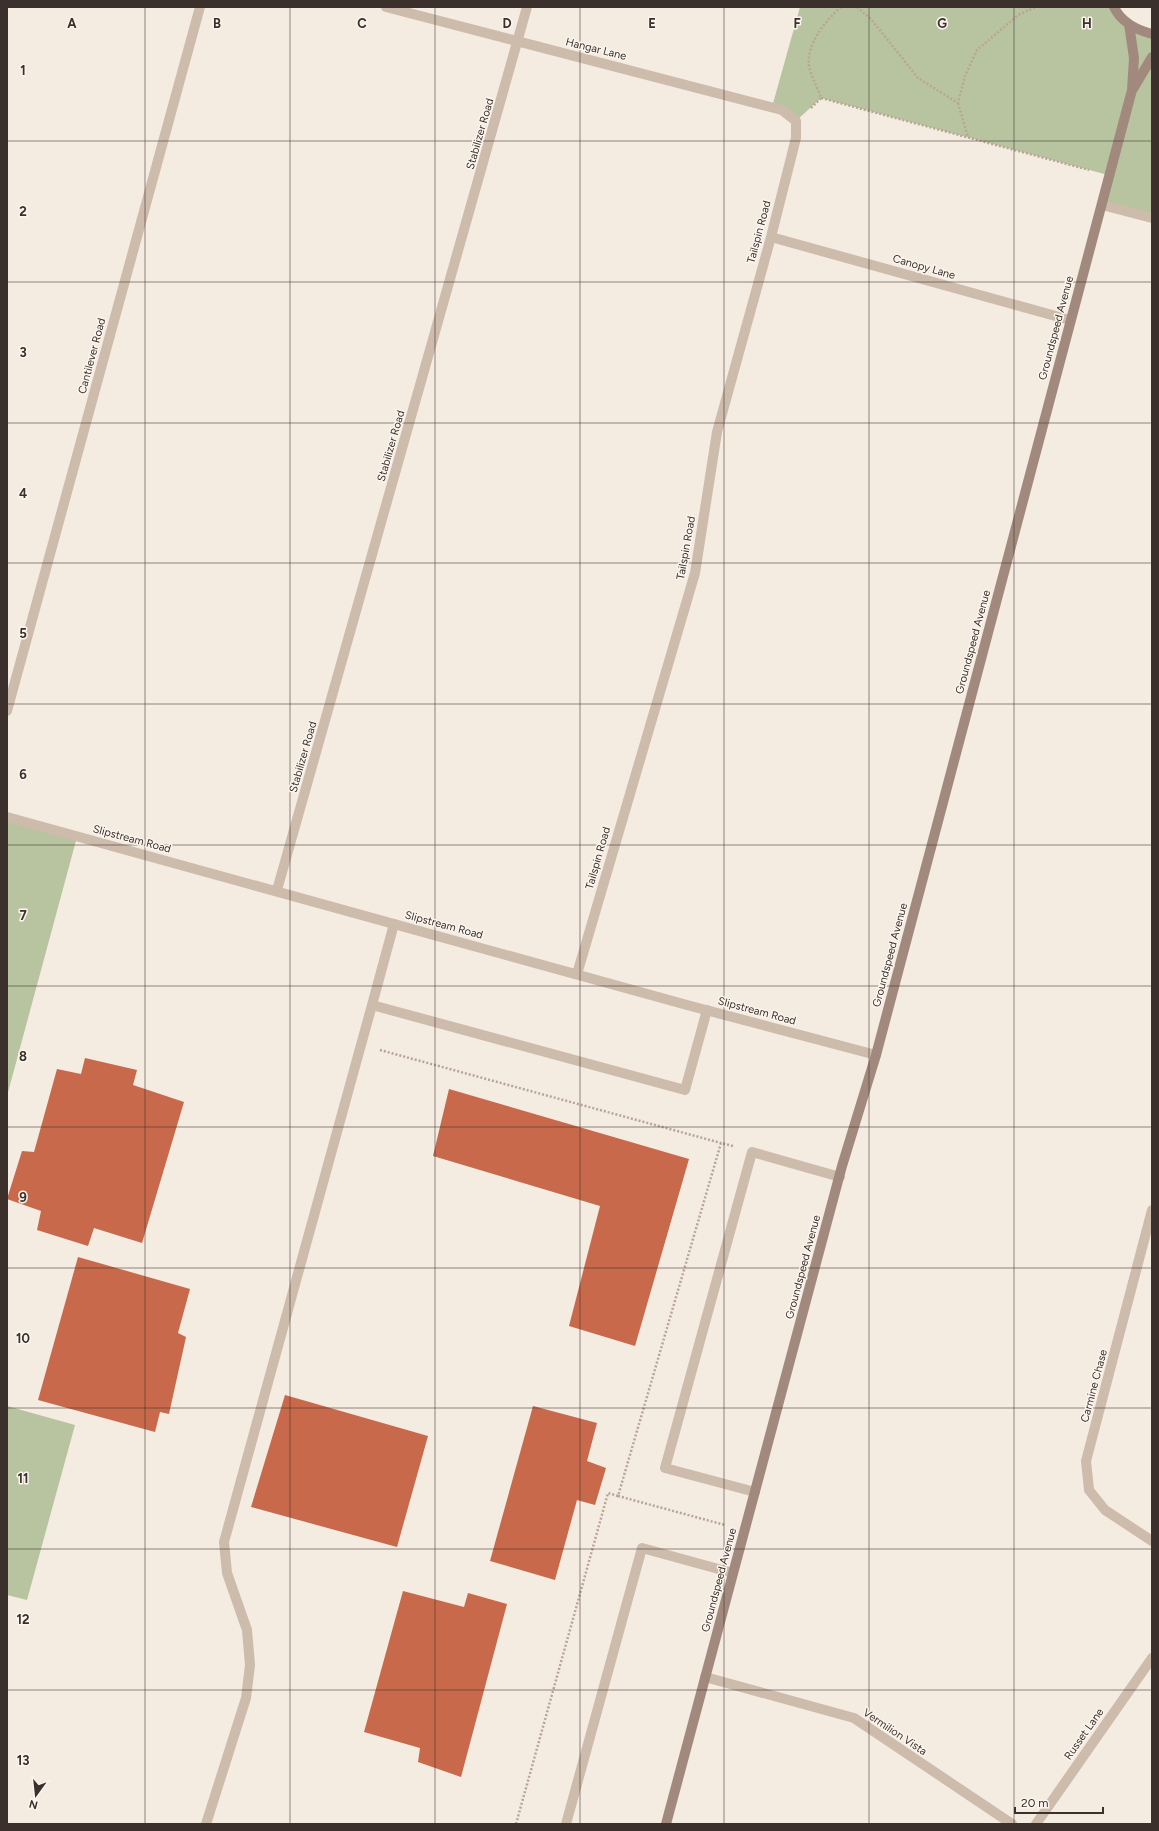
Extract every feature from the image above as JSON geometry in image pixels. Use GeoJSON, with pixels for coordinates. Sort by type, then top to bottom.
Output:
{"type":"FeatureCollection","features":[{"type":"Feature","properties":{"kind":"street","name":"Cantilever Road"},"geometry":{"type":"LineString","coordinates":[[7,711],[200,7]]}},
{"type":"Feature","properties":{"kind":"street","name":"Hangar Lane"},"geometry":{"type":"LineString","coordinates":[[386,7],[782,110],[796,121]]}},
{"type":"Feature","properties":{"kind":"street","name":"Stabilizer Road"},"geometry":{"type":"LineString","coordinates":[[277,890],[527,7]]}},
{"type":"Feature","properties":{"kind":"street"},"geometry":{"type":"LineString","coordinates":[[1114,7],[1129,24],[1141,31],[1152,34]]}},
{"type":"Feature","properties":{"kind":"street","name":"Groundspeed Avenue"},"geometry":{"type":"LineString","coordinates":[[666,1824],[840,1177],[876,1055],[1132,90],[1134,58],[1129,24]]}},
{"type":"Feature","properties":{"kind":"street","name":"Groundspeed Avenue"},"geometry":{"type":"LineString","coordinates":[[1132,90],[1152,57]]}},
{"type":"Feature","properties":{"kind":"street","name":"Tailspin Road"},"geometry":{"type":"LineString","coordinates":[[577,974],[695,573],[716,432],[771,237],[796,138],[796,121]]}},
{"type":"Feature","properties":{"kind":"street"},"geometry":{"type":"LineString","coordinates":[[1102,205],[1152,218]]}},
{"type":"Feature","properties":{"kind":"street","name":"Canopy Lane"},"geometry":{"type":"LineString","coordinates":[[771,237],[1070,320]]}},
{"type":"Feature","properties":{"kind":"street","name":"Slipstream Road"},"geometry":{"type":"LineString","coordinates":[[7,817],[277,890],[394,924],[707,1010],[876,1055]]}},
{"type":"Feature","properties":{"kind":"street"},"geometry":{"type":"LineString","coordinates":[[206,1824],[246,1698],[250,1677],[247,1630],[227,1573],[224,1542],[394,924]]}},
{"type":"Feature","properties":{"kind":"street"},"geometry":{"type":"LineString","coordinates":[[372,1005],[685,1090],[707,1010]]}},
{"type":"Feature","properties":{"kind":"street"},"geometry":{"type":"LineString","coordinates":[[755,1492],[665,1468],[752,1152],[840,1177]]}},
{"type":"Feature","properties":{"kind":"street","name":"Carmine Chase"},"geometry":{"type":"LineString","coordinates":[[1152,1210],[1086,1461],[1089,1490],[1105,1510],[1152,1541]]}},
{"type":"Feature","properties":{"kind":"street"},"geometry":{"type":"LineString","coordinates":[[566,1824],[642,1548],[733,1574]]}},
{"type":"Feature","properties":{"kind":"street","name":"Russet Lane"},"geometry":{"type":"LineString","coordinates":[[1036,1824],[1152,1658]]}},
{"type":"Feature","properties":{"kind":"street","name":"Vermilion Vista"},"geometry":{"type":"LineString","coordinates":[[705,1677],[854,1718],[1012,1824]]}},
{"type":"Feature","properties":{"kind":"path"},"geometry":{"type":"LineString","coordinates":[[841,7],[828,19],[812,47],[809,65],[821,98],[1109,176]]}},
{"type":"Feature","properties":{"kind":"path"},"geometry":{"type":"LineString","coordinates":[[857,7],[871,20],[918,78],[958,103]]}},
{"type":"Feature","properties":{"kind":"path"},"geometry":{"type":"LineString","coordinates":[[968,137],[958,103],[965,76],[977,50],[1018,15],[1036,7]]}},
{"type":"Feature","properties":{"kind":"path"},"geometry":{"type":"LineString","coordinates":[[361,1045],[752,1152]]}},
{"type":"Feature","properties":{"kind":"path"},"geometry":{"type":"LineString","coordinates":[[618,1496],[721,1143]]}},
{"type":"Feature","properties":{"kind":"path"},"geometry":{"type":"LineString","coordinates":[[516,1824],[608,1493],[744,1530]]}},
{"type":"Feature","properties":{"kind":"green space"},"geometry":{"type":"Polygon","coordinates":[[[800,7],[1117,7],[1129,24],[1152,30],[1152,218],[1102,205],[1108,175],[821,98],[796,121],[772,107],[800,7]]]}},
{"type":"Feature","properties":{"kind":"green space"},"geometry":{"type":"Polygon","coordinates":[[[7,817],[77,837],[7,1096],[7,817]]]}},
{"type":"Feature","properties":{"kind":"green space"},"geometry":{"type":"Polygon","coordinates":[[[7,1406],[75,1425],[27,1600],[7,1595],[7,1406]]]}},
{"type":"Feature","properties":{"kind":"building"},"geometry":{"type":"Polygon","coordinates":[[[85,1058],[137,1070],[133,1085],[184,1102],[142,1243],[94,1228],[88,1246],[37,1230],[41,1211],[7,1199],[22,1151],[34,1152],[57,1069],[81,1074],[85,1058]]]}},
{"type":"Feature","properties":{"kind":"building"},"geometry":{"type":"Polygon","coordinates":[[[449,1089],[689,1159],[635,1346],[569,1326],[600,1206],[433,1156],[449,1089]]]}},
{"type":"Feature","properties":{"kind":"building"},"geometry":{"type":"Polygon","coordinates":[[[78,1257],[190,1289],[178,1333],[186,1337],[169,1414],[160,1412],[155,1432],[38,1400],[78,1257]]]}},
{"type":"Feature","properties":{"kind":"building"},"geometry":{"type":"Polygon","coordinates":[[[285,1395],[428,1436],[397,1547],[251,1507],[285,1395]]]}},
{"type":"Feature","properties":{"kind":"building"},"geometry":{"type":"Polygon","coordinates":[[[533,1406],[597,1423],[587,1461],[606,1468],[595,1505],[577,1500],[555,1580],[490,1561],[533,1406]]]}},
{"type":"Feature","properties":{"kind":"building"},"geometry":{"type":"Polygon","coordinates":[[[403,1591],[464,1607],[468,1593],[507,1604],[461,1777],[418,1762],[420,1748],[364,1732],[403,1591]]]}}]}
